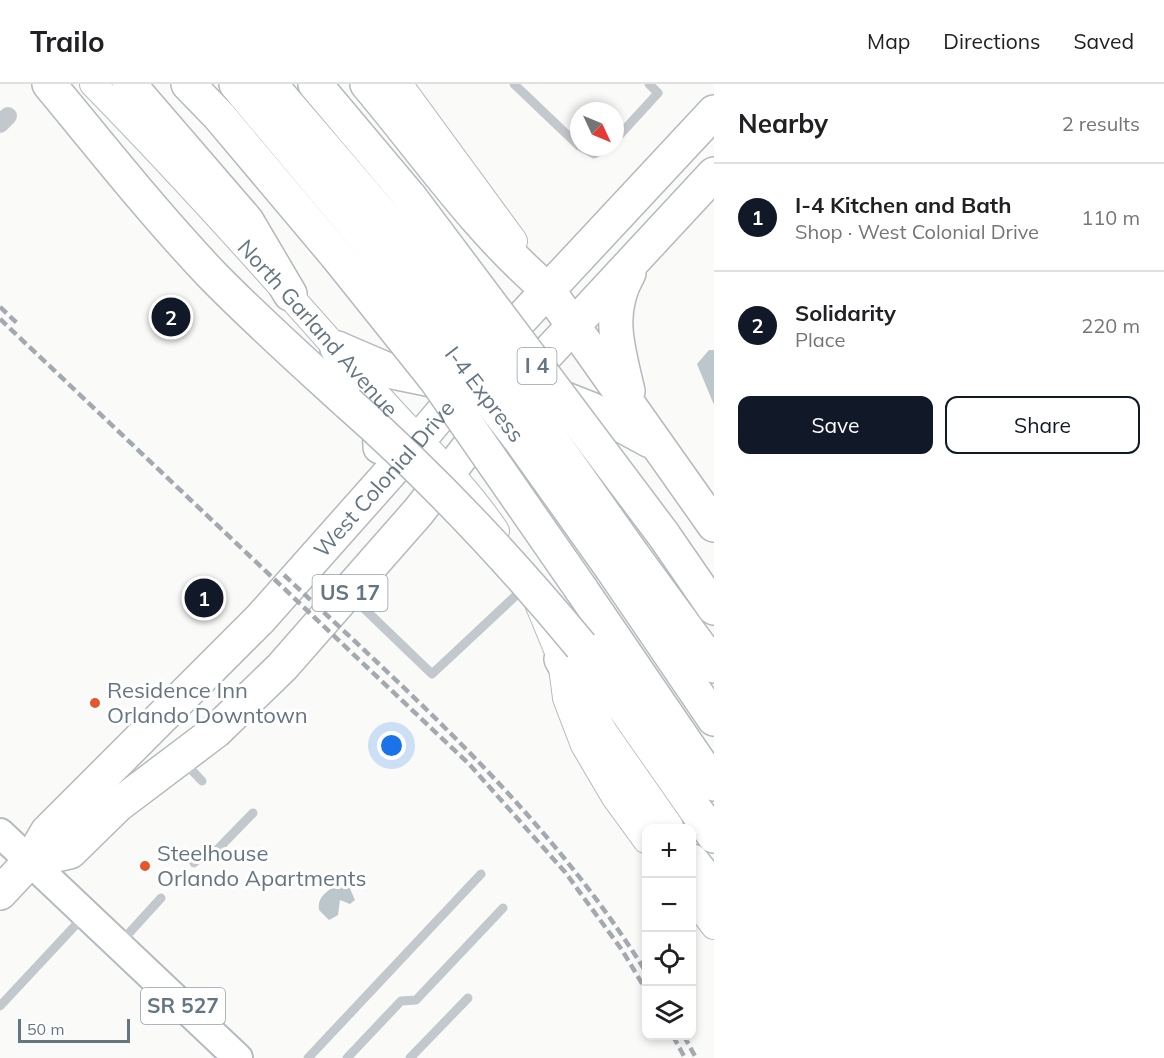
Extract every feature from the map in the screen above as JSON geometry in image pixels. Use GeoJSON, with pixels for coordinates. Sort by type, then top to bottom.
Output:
{"type":"FeatureCollection","features":[{"type":"Feature","properties":{"kind":"highway"},"geometry":{"type":"LineString","coordinates":[[49,84],[145,199],[211,273],[285,347],[424,472],[482,531],[571,653],[714,836]]}},
{"type":"Feature","properties":{"kind":"highway"},"geometry":{"type":"LineString","coordinates":[[129,84],[247,221],[290,294]]}},
{"type":"Feature","properties":{"kind":"highway"},"geometry":{"type":"LineString","coordinates":[[188,84],[219,116],[336,255],[436,380],[714,784]]}},
{"type":"Feature","properties":{"kind":"highway","name":"I-4 Express"},"geometry":{"type":"LineString","coordinates":[[236,84],[373,226]]}},
{"type":"Feature","properties":{"kind":"highway","name":"I-4 Express"},"geometry":{"type":"LineString","coordinates":[[270,84],[373,226],[521,441],[622,562],[714,666]]}},
{"type":"Feature","properties":{"kind":"highway","name":"I 4"},"geometry":{"type":"LineString","coordinates":[[315,84],[411,197],[663,534],[714,608]]}},
{"type":"Feature","properties":{"kind":"highway"},"geometry":{"type":"LineString","coordinates":[[367,84],[473,215],[528,273],[549,290],[714,525]]}},
{"type":"Feature","properties":{"kind":"highway","name":"West Colonial Drive"},"geometry":{"type":"LineString","coordinates":[[30,861],[47,832],[224,658],[345,524],[549,290],[714,112]]}},
{"type":"Feature","properties":{"kind":"highway","name":"West Colonial Drive"},"geometry":{"type":"LineString","coordinates":[[30,861],[70,852],[118,806],[191,770],[216,731],[255,695],[349,594],[450,473],[514,390],[714,174]]}},
{"type":"Feature","properties":{"kind":"highway"},"geometry":{"type":"LineString","coordinates":[[631,407],[614,319],[618,291],[642,250]]}},
{"type":"Feature","properties":{"kind":"highway"},"geometry":{"type":"LineString","coordinates":[[337,348],[393,372],[465,387],[549,392],[591,408],[657,445]]}},
{"type":"Feature","properties":{"kind":"highway"},"geometry":{"type":"LineString","coordinates":[[337,348],[371,399],[380,442],[372,480],[345,524]]}},
{"type":"Feature","properties":{"kind":"highway"},"geometry":{"type":"LineString","coordinates":[[419,440],[514,390]]}},
{"type":"Feature","properties":{"kind":"highway","name":"I-4 Express"},"geometry":{"type":"LineString","coordinates":[[622,562],[714,719]]}},
{"type":"Feature","properties":{"kind":"highway"},"geometry":{"type":"LineString","coordinates":[[571,653],[600,732],[664,824]]}},
{"type":"Feature","properties":{"kind":"highway","name":"US 17"},"geometry":{"type":"LineString","coordinates":[[0,893],[30,861]]}},
{"type":"Feature","properties":{"kind":"highway"},"geometry":{"type":"LineString","coordinates":[[696,866],[714,889]]}},
{"type":"Feature","properties":{"kind":"main road","name":"SR 527"},"geometry":{"type":"LineString","coordinates":[[0,833],[238,1058]]}},
{"type":"Feature","properties":{"kind":"street","name":"North Garland Avenue"},"geometry":{"type":"LineString","coordinates":[[93,84],[290,294],[482,511],[529,582],[571,653],[566,698],[584,745],[614,796],[642,834]]}},
{"type":"Feature","properties":{"kind":"street"},"geometry":{"type":"LineString","coordinates":[[407,90],[549,290]]}},
{"type":"Feature","properties":{"kind":"street"},"geometry":{"type":"LineString","coordinates":[[696,902],[714,926]]}},
{"type":"Feature","properties":{"kind":"lane"},"geometry":{"type":"LineString","coordinates":[[514,84],[570,137]]}},
{"type":"Feature","properties":{"kind":"lane"},"geometry":{"type":"LineString","coordinates":[[624,130],[658,93],[649,84]]}},
{"type":"Feature","properties":{"kind":"lane"},"geometry":{"type":"LineString","coordinates":[[349,594],[432,674],[529,582]]}},
{"type":"Feature","properties":{"kind":"lane"},"geometry":{"type":"LineString","coordinates":[[194,863],[204,854],[214,853],[241,818],[253,813]]}},
{"type":"Feature","properties":{"kind":"lane"},"geometry":{"type":"LineString","coordinates":[[308,1058],[481,874]]}},
{"type":"Feature","properties":{"kind":"lane"},"geometry":{"type":"LineString","coordinates":[[118,944],[161,898]]}},
{"type":"Feature","properties":{"kind":"lane"},"geometry":{"type":"LineString","coordinates":[[347,1058],[401,1001],[416,1000],[503,908]]}},
{"type":"Feature","properties":{"kind":"lane"},"geometry":{"type":"LineString","coordinates":[[0,1006],[86,914]]}},
{"type":"Feature","properties":{"kind":"lane"},"geometry":{"type":"LineString","coordinates":[[410,1058],[468,998]]}},
{"type":"Feature","properties":{"kind":"shaded area"},"geometry":{"type":"Polygon","coordinates":[[[709,350],[714,350],[714,405],[697,364],[709,350]]]}},
{"type":"Feature","properties":{"kind":"shaded area"},"geometry":{"type":"Polygon","coordinates":[[[340,880],[348,884],[355,900],[350,904],[340,900],[338,915],[329,920],[319,910],[320,900],[340,880]]]}},
{"type":"Feature","properties":{"kind":"railway"},"geometry":{"type":"LineString","coordinates":[[0,307],[18,324]]}},
{"type":"Feature","properties":{"kind":"railway"},"geometry":{"type":"LineString","coordinates":[[0,319],[469,764],[565,872],[622,950],[644,986]]}},
{"type":"Feature","properties":{"kind":"railway"},"geometry":{"type":"LineString","coordinates":[[284,575],[431,714],[523,810],[567,861],[608,915],[642,966]]}},
{"type":"Feature","properties":{"kind":"railway"},"geometry":{"type":"LineString","coordinates":[[675,1040],[685,1058]]}},
{"type":"Feature","properties":{"kind":"railway"},"geometry":{"type":"LineString","coordinates":[[686,1040],[696,1058]]}},
{"type":"Feature","properties":{"kind":"place","name":"Solidarity"},"geometry":{"type":"Point","coordinates":[171,317]}},
{"type":"Feature","properties":{"kind":"place","name":"I-4 Kitchen and Bath"},"geometry":{"type":"Point","coordinates":[204,598]}},
{"type":"Feature","properties":{"kind":"place","name":"Residence Inn Orlando Downtown"},"geometry":{"type":"Point","coordinates":[95,703]}},
{"type":"Feature","properties":{"kind":"place","name":"Steelhouse Orlando Apartments"},"geometry":{"type":"Point","coordinates":[145,866]}}]}
